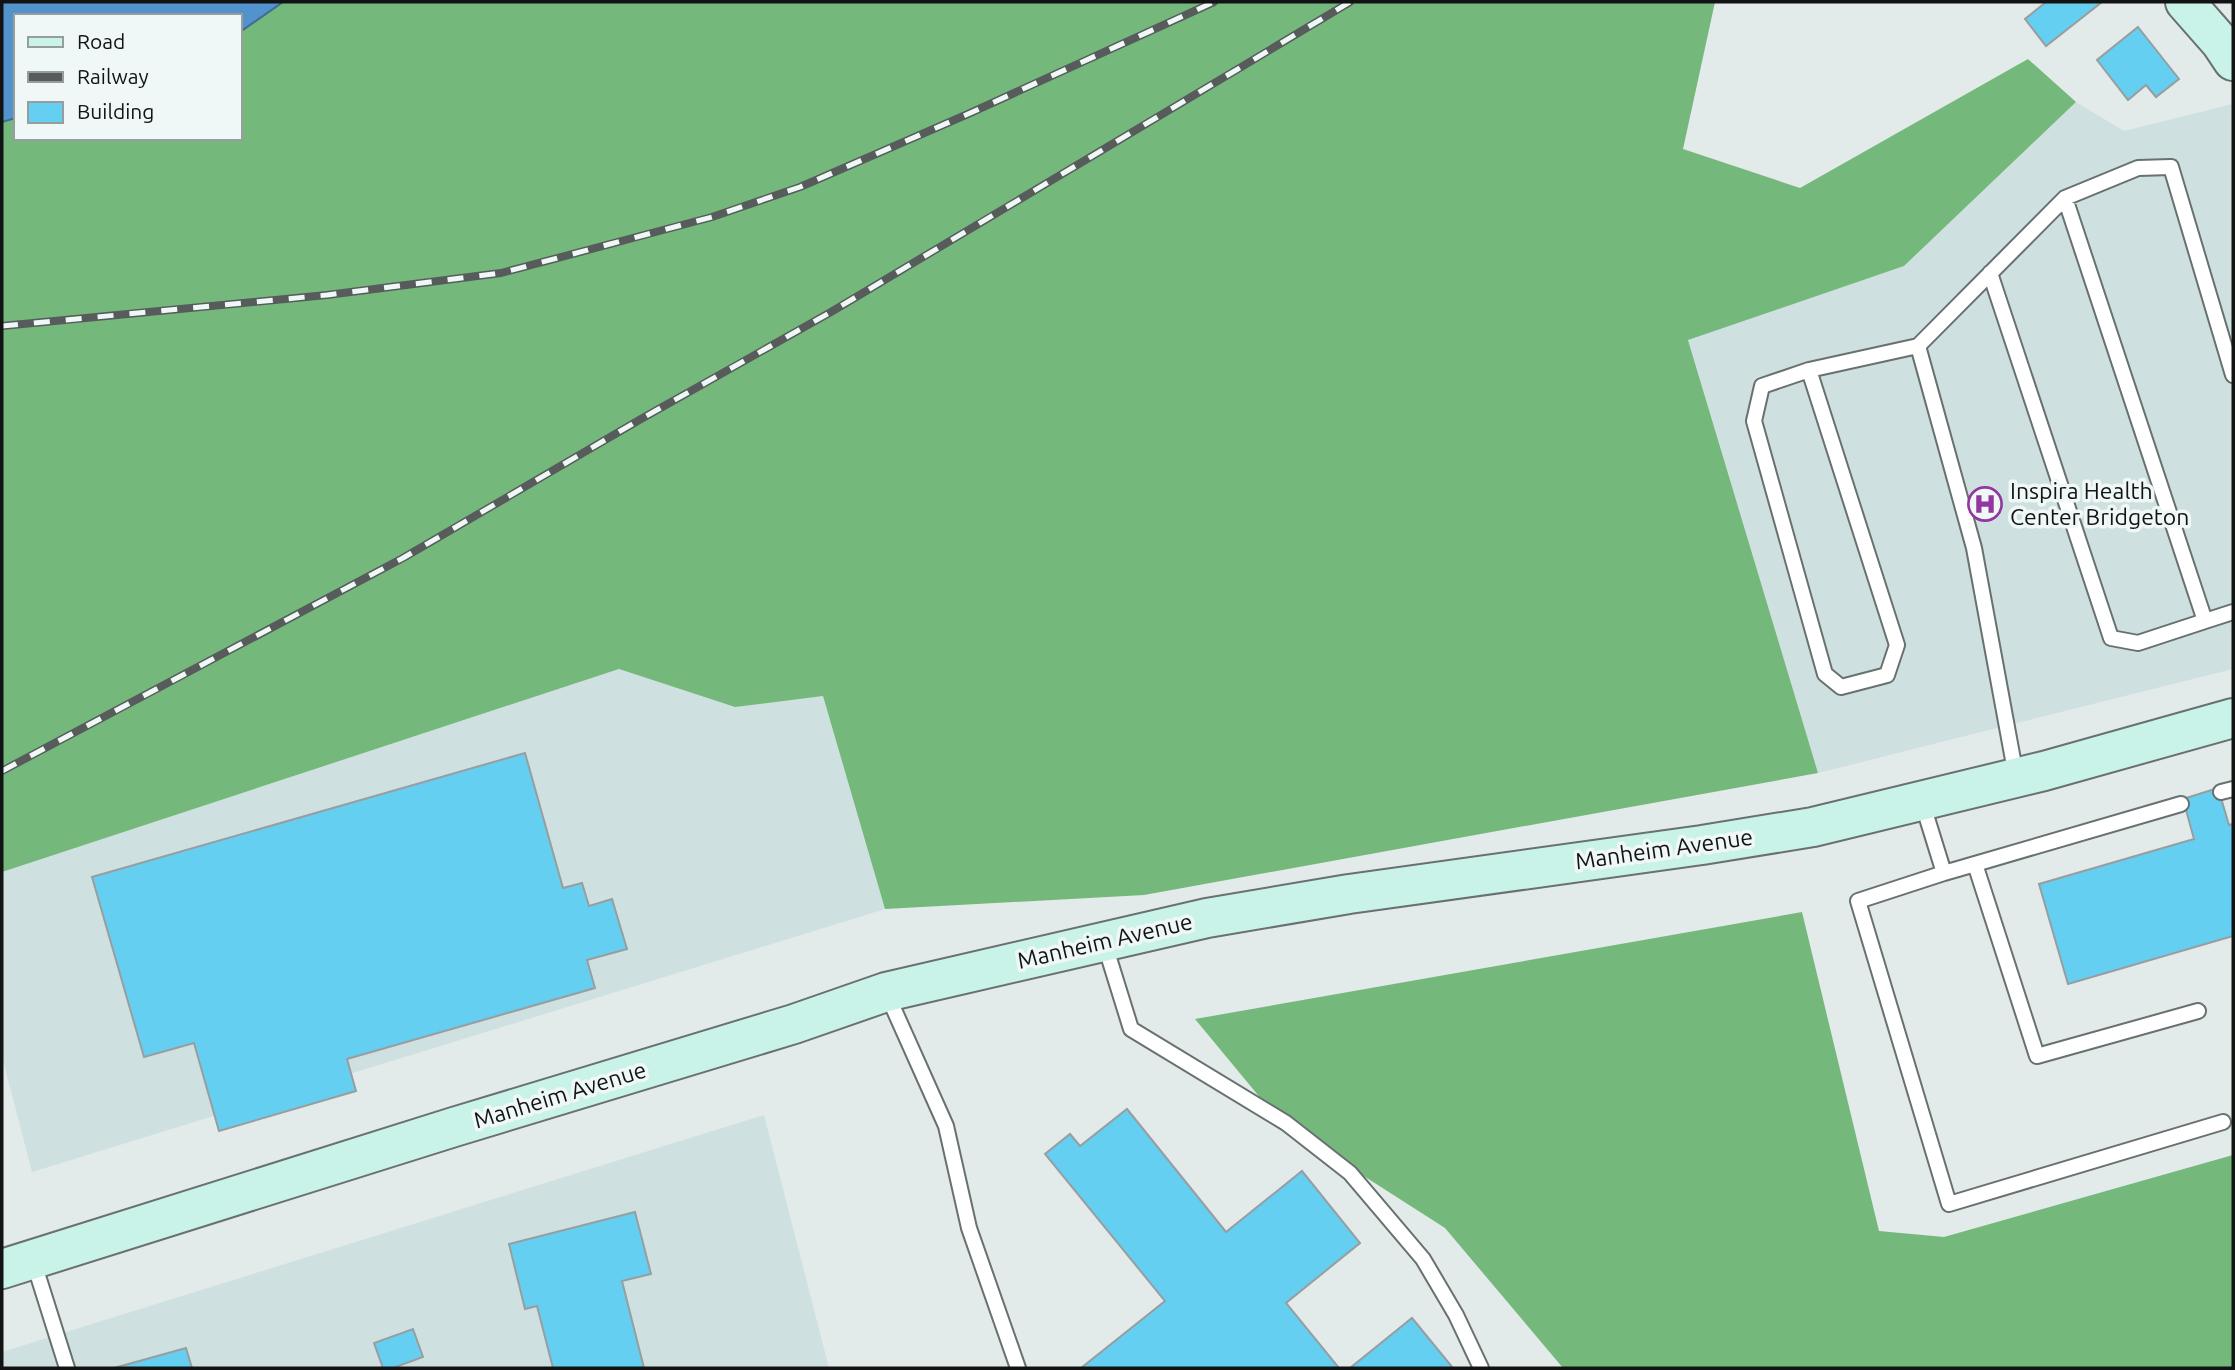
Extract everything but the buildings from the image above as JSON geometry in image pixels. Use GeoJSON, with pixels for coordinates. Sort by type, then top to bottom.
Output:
{"type":"FeatureCollection","features":[{"type":"Feature","properties":{"kind":"street"},"geometry":{"type":"LineString","coordinates":[[2185,2],[2233,61]]}},
{"type":"Feature","properties":{"kind":"street","name":"Manheim Avenue"},"geometry":{"type":"LineString","coordinates":[[17,1264],[794,1024],[886,992],[1207,918],[1349,894],[1813,827],[2017,778],[2233,718]]}},
{"type":"Feature","properties":{"kind":"lane"},"geometry":{"type":"LineString","coordinates":[[1809,370],[1897,645],[1887,675],[1841,687],[1825,674],[1754,421],[1762,386],[1809,370],[1918,346],[2065,198],[2138,168],[2171,167],[2233,374]]}},
{"type":"Feature","properties":{"kind":"lane"},"geometry":{"type":"LineString","coordinates":[[2065,198],[2205,621]]}},
{"type":"Feature","properties":{"kind":"lane"},"geometry":{"type":"LineString","coordinates":[[1990,273],[2111,638],[2138,643],[2233,612]]}},
{"type":"Feature","properties":{"kind":"lane"},"geometry":{"type":"LineString","coordinates":[[1918,346],[1974,548],[2017,778]]}},
{"type":"Feature","properties":{"kind":"lane"},"geometry":{"type":"LineString","coordinates":[[1922,801],[1944,873]]}},
{"type":"Feature","properties":{"kind":"lane"},"geometry":{"type":"LineString","coordinates":[[2181,804],[1858,901],[1949,1204],[2223,1122]]}},
{"type":"Feature","properties":{"kind":"lane"},"geometry":{"type":"LineString","coordinates":[[1975,864],[2037,1056],[2198,1011]]}},
{"type":"Feature","properties":{"kind":"lane"},"geometry":{"type":"LineString","coordinates":[[1104,941],[1131,1029],[1286,1123],[1350,1173],[1423,1259],[1456,1315],[1481,1368]]}},
{"type":"Feature","properties":{"kind":"lane"},"geometry":{"type":"LineString","coordinates":[[886,992],[946,1126],[969,1228],[1018,1368]]}},
{"type":"Feature","properties":{"kind":"lane"},"geometry":{"type":"LineString","coordinates":[[17,1264],[67,1368]]}},
{"type":"Feature","properties":{"kind":"shaded area","name":"Inspira Health Center Bridgeton"},"geometry":{"type":"Polygon","coordinates":[[[2076,102],[2124,131],[2233,104],[2233,669],[1818,773],[1688,339],[1904,266],[2076,102]]]}},
{"type":"Feature","properties":{"kind":"shaded area"},"geometry":{"type":"Polygon","coordinates":[[[619,669],[735,707],[823,696],[885,909],[32,1172],[2,1056],[2,872],[619,669]]]}},
{"type":"Feature","properties":{"kind":"shaded area"},"geometry":{"type":"Polygon","coordinates":[[[764,1115],[829,1368],[2,1368],[2,1352],[764,1115]]]}},
{"type":"Feature","properties":{"kind":"green space"},"geometry":{"type":"Polygon","coordinates":[[[283,2],[1715,2],[1683,149],[1800,188],[2028,59],[2076,102],[1904,266],[1688,340],[1818,773],[1144,895],[885,909],[823,696],[735,707],[619,669],[2,872],[2,122],[14,119],[14,140],[242,140],[242,31],[283,2]]]}},
{"type":"Feature","properties":{"kind":"green space"},"geometry":{"type":"Polygon","coordinates":[[[1802,912],[1879,1231],[1944,1237],[2233,1155],[2233,1368],[1563,1368],[1445,1228],[1281,1123],[1195,1019],[1802,912]]]}},
{"type":"Feature","properties":{"kind":"water"},"geometry":{"type":"Polygon","coordinates":[[[2,2],[283,2],[242,31],[242,14],[14,14],[14,119],[2,122],[2,2]]]}},
{"type":"Feature","properties":{"kind":"railway"},"geometry":{"type":"LineString","coordinates":[[2,326],[327,295],[501,273],[712,217],[800,187],[1214,2]]}},
{"type":"Feature","properties":{"kind":"railway"},"geometry":{"type":"LineString","coordinates":[[2,771],[403,558],[831,312],[1350,2]]}},
{"type":"Feature","properties":{"kind":"place","name":"Inspira Health Center Bridgeton"},"geometry":{"type":"Point","coordinates":[1985,504]}}]}
